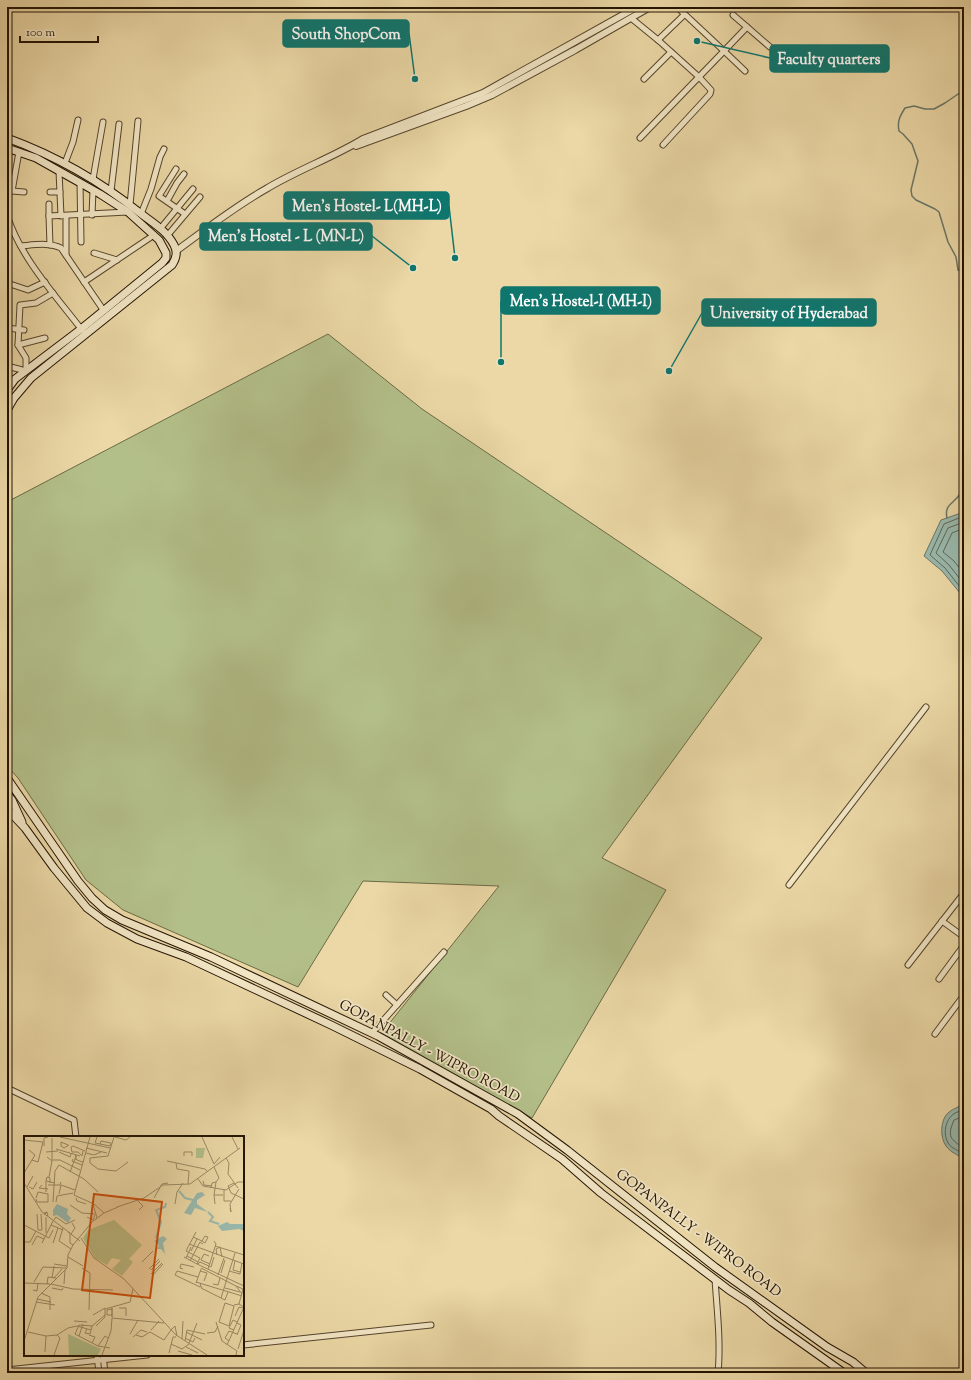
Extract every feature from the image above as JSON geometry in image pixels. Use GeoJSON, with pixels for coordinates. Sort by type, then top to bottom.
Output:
{"type":"FeatureCollection","features":[{"type":"Feature","properties":{"kind":"main road"},"geometry":{"type":"LineString","coordinates":[[7,138],[65,163],[111,191],[160,229],[174,245],[176,251],[176,258],[172,265],[83,332],[15,379],[7,390]]}},
{"type":"Feature","properties":{"kind":"main road"},"geometry":{"type":"LineString","coordinates":[[7,148],[36,158],[80,182],[128,212],[154,235],[165,251],[166,256],[162,263],[104,311],[83,332],[31,378],[14,398],[7,410]]}},
{"type":"Feature","properties":{"kind":"main road","name":"GOPANPALLY - WIPRO ROAD"},"geometry":{"type":"LineString","coordinates":[[7,778],[92,898],[105,910],[122,920],[211,958],[372,1033],[518,1114],[567,1150],[715,1267],[827,1347],[853,1362],[866,1373]]}},
{"type":"Feature","properties":{"kind":"main road","name":"GOPANPALLY - WIPRO ROAD"},"geometry":{"type":"LineString","coordinates":[[7,794],[12,800],[25,828]]}},
{"type":"Feature","properties":{"kind":"main road","name":"GOPANPALLY - WIPRO ROAD"},"geometry":{"type":"LineString","coordinates":[[7,809],[25,828],[54,868],[87,908],[107,922],[121,931],[170,952],[186,957],[349,1034],[440,1080],[491,1109],[562,1159],[601,1193],[749,1303],[772,1322],[844,1373]]}},
{"type":"Feature","properties":{"kind":"main road"},"geometry":{"type":"LineString","coordinates":[[170,952],[175,942]]}},
{"type":"Feature","properties":{"kind":"main road"},"geometry":{"type":"LineString","coordinates":[[500,1116],[506,1108]]}},
{"type":"Feature","properties":{"kind":"street"},"geometry":{"type":"LineString","coordinates":[[176,251],[241,204],[266,188],[346,149],[363,139],[483,93],[637,7]]}},
{"type":"Feature","properties":{"kind":"street"},"geometry":{"type":"LineString","coordinates":[[346,149],[374,141],[492,95],[650,7]]}},
{"type":"Feature","properties":{"kind":"street"},"geometry":{"type":"LineString","coordinates":[[677,7],[745,71]]}},
{"type":"Feature","properties":{"kind":"street"},"geometry":{"type":"LineString","coordinates":[[658,40],[684,15]]}},
{"type":"Feature","properties":{"kind":"street"},"geometry":{"type":"LineString","coordinates":[[734,15],[770,48]]}},
{"type":"Feature","properties":{"kind":"street"},"geometry":{"type":"LineString","coordinates":[[631,18],[658,40],[710,88],[710,94],[663,145]]}},
{"type":"Feature","properties":{"kind":"street"},"geometry":{"type":"LineString","coordinates":[[640,138],[747,27]]}},
{"type":"Feature","properties":{"kind":"street"},"geometry":{"type":"LineString","coordinates":[[644,79],[671,52]]}},
{"type":"Feature","properties":{"kind":"street"},"geometry":{"type":"LineString","coordinates":[[65,163],[74,142],[78,120]]}},
{"type":"Feature","properties":{"kind":"street"},"geometry":{"type":"LineString","coordinates":[[130,205],[138,121]]}},
{"type":"Feature","properties":{"kind":"street"},"geometry":{"type":"LineString","coordinates":[[93,180],[103,122]]}},
{"type":"Feature","properties":{"kind":"street"},"geometry":{"type":"LineString","coordinates":[[111,191],[119,124]]}},
{"type":"Feature","properties":{"kind":"street"},"geometry":{"type":"LineString","coordinates":[[141,214],[151,190],[160,156],[164,149]]}},
{"type":"Feature","properties":{"kind":"street"},"geometry":{"type":"LineString","coordinates":[[19,152],[10,191],[24,192]]}},
{"type":"Feature","properties":{"kind":"street"},"geometry":{"type":"LineString","coordinates":[[176,169],[159,196],[185,214]]}},
{"type":"Feature","properties":{"kind":"street"},"geometry":{"type":"LineString","coordinates":[[59,171],[60,192],[64,216],[66,256]]}},
{"type":"Feature","properties":{"kind":"street"},"geometry":{"type":"LineString","coordinates":[[166,201],[184,174]]}},
{"type":"Feature","properties":{"kind":"street"},"geometry":{"type":"LineString","coordinates":[[80,182],[81,242]]}},
{"type":"Feature","properties":{"kind":"street"},"geometry":{"type":"LineString","coordinates":[[160,229],[193,189]]}},
{"type":"Feature","properties":{"kind":"street"},"geometry":{"type":"LineString","coordinates":[[92,215],[93,190]]}},
{"type":"Feature","properties":{"kind":"street"},"geometry":{"type":"LineString","coordinates":[[50,192],[60,192]]}},
{"type":"Feature","properties":{"kind":"street"},"geometry":{"type":"LineString","coordinates":[[167,236],[200,197]]}},
{"type":"Feature","properties":{"kind":"street"},"geometry":{"type":"LineString","coordinates":[[49,204],[50,245]]}},
{"type":"Feature","properties":{"kind":"street"},"geometry":{"type":"LineString","coordinates":[[50,216],[80,216],[128,212]]}},
{"type":"Feature","properties":{"kind":"street"},"geometry":{"type":"LineString","coordinates":[[7,215],[8,222],[28,258],[83,332]]}},
{"type":"Feature","properties":{"kind":"street"},"geometry":{"type":"LineString","coordinates":[[84,282],[154,235]]}},
{"type":"Feature","properties":{"kind":"street"},"geometry":{"type":"LineString","coordinates":[[21,246],[50,245],[61,248],[104,311]]}},
{"type":"Feature","properties":{"kind":"street"},"geometry":{"type":"LineString","coordinates":[[94,253],[117,260]]}},
{"type":"Feature","properties":{"kind":"street"},"geometry":{"type":"LineString","coordinates":[[7,284],[28,290],[45,282]]}},
{"type":"Feature","properties":{"kind":"street"},"geometry":{"type":"LineString","coordinates":[[7,366],[26,371],[26,358],[18,345],[21,330],[20,305],[36,303],[53,293]]}},
{"type":"Feature","properties":{"kind":"street"},"geometry":{"type":"LineString","coordinates":[[7,328],[21,330]]}},
{"type":"Feature","properties":{"kind":"street"},"geometry":{"type":"LineString","coordinates":[[18,345],[45,338]]}},
{"type":"Feature","properties":{"kind":"street"},"geometry":{"type":"LineString","coordinates":[[789,885],[926,707]]}},
{"type":"Feature","properties":{"kind":"street"},"geometry":{"type":"LineString","coordinates":[[908,964],[964,892]]}},
{"type":"Feature","properties":{"kind":"street"},"geometry":{"type":"LineString","coordinates":[[942,921],[964,937]]}},
{"type":"Feature","properties":{"kind":"street"},"geometry":{"type":"LineString","coordinates":[[939,979],[964,945]]}},
{"type":"Feature","properties":{"kind":"street"},"geometry":{"type":"LineString","coordinates":[[372,1033],[444,952]]}},
{"type":"Feature","properties":{"kind":"street"},"geometry":{"type":"LineString","coordinates":[[386,995],[397,1005]]}},
{"type":"Feature","properties":{"kind":"street"},"geometry":{"type":"LineString","coordinates":[[934,1034],[964,995]]}},
{"type":"Feature","properties":{"kind":"street"},"geometry":{"type":"LineString","coordinates":[[7,1088],[74,1120],[76,1136]]}},
{"type":"Feature","properties":{"kind":"street"},"geometry":{"type":"LineString","coordinates":[[715,1279],[719,1335],[718,1373]]}},
{"type":"Feature","properties":{"kind":"street"},"geometry":{"type":"LineString","coordinates":[[244,1345],[431,1325]]}},
{"type":"Feature","properties":{"kind":"street"},"geometry":{"type":"LineString","coordinates":[[7,1370],[103,1357],[125,1356]]}},
{"type":"Feature","properties":{"kind":"street"},"geometry":{"type":"LineString","coordinates":[[103,1357],[105,1373]]}},
{"type":"Feature","properties":{"kind":"street"},"geometry":{"type":"LineString","coordinates":[[97,1358],[98,1373]]}},
{"type":"Feature","properties":{"kind":"green space"},"geometry":{"type":"Polygon","coordinates":[[[328,334],[422,409],[762,638],[602,858],[666,890],[532,1118],[380,1035],[499,886],[363,881],[298,987],[123,910],[86,880],[18,778],[7,766],[7,502],[328,334]]]}},
{"type":"Feature","properties":{"kind":"water"},"geometry":{"type":"Polygon","coordinates":[[[964,512],[964,598],[942,571],[924,556],[941,520],[964,512]]]}},
{"type":"Feature","properties":{"kind":"water"},"geometry":{"type":"Polygon","coordinates":[[[960,1106],[964,1107],[964,1159],[948,1148],[944,1143],[942,1134],[942,1124],[945,1116],[960,1106]]]}},
{"type":"Feature","properties":{"kind":"waterway"},"geometry":{"type":"LineString","coordinates":[[964,90],[934,109],[925,109],[914,106],[905,108],[900,116],[898,124],[899,131],[912,144],[918,161],[911,190],[912,196],[916,200],[939,212],[948,242],[956,257],[958,270],[964,272]]}},
{"type":"Feature","properties":{"kind":"waterway"},"geometry":{"type":"LineString","coordinates":[[947,518],[946,513],[948,507],[958,497],[964,482]]}},
{"type":"Feature","properties":{"kind":"place","name":"Faculty quarters"},"geometry":{"type":"Point","coordinates":[697,41]}},
{"type":"Feature","properties":{"kind":"place","name":"South ShopCom"},"geometry":{"type":"Point","coordinates":[415,79]}},
{"type":"Feature","properties":{"kind":"place","name":"Men's Hostel- L(MH-L)"},"geometry":{"type":"Point","coordinates":[455,258]}},
{"type":"Feature","properties":{"kind":"place","name":"Men's Hostel - L (MN-L)"},"geometry":{"type":"Point","coordinates":[413,268]}},
{"type":"Feature","properties":{"kind":"place","name":"Men's Hostel-I (MH-I)"},"geometry":{"type":"Point","coordinates":[501,362]}},
{"type":"Feature","properties":{"kind":"place","name":"University of Hyderabad"},"geometry":{"type":"Point","coordinates":[669,371]}}]}
